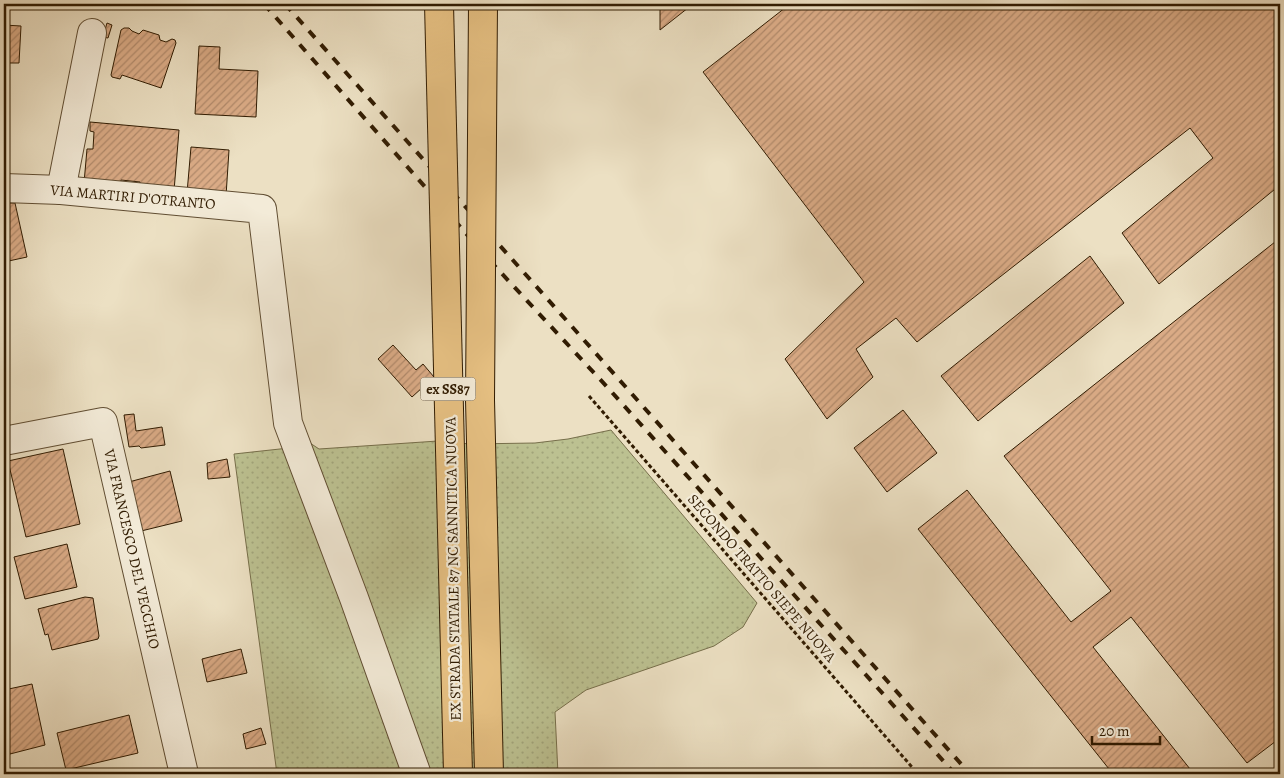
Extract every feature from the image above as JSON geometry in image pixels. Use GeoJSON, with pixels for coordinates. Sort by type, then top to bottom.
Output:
{"type":"FeatureCollection","features":[{"type":"Feature","properties":{"kind":"highway","name":"EX STRADA STATALE 87 NC SANNITICA NUOVA"},"geometry":{"type":"LineString","coordinates":[[439,4],[458,774]]}},
{"type":"Feature","properties":{"kind":"highway","name":"EX STRADA STATALE 87 NC SANNITICA NUOVA"},"geometry":{"type":"LineString","coordinates":[[483,4],[480,400],[489,774]]}},
{"type":"Feature","properties":{"kind":"street"},"geometry":{"type":"LineString","coordinates":[[61,190],[92,33]]}},
{"type":"Feature","properties":{"kind":"street","name":"VIA MARTIRI D'OTRANTO"},"geometry":{"type":"LineString","coordinates":[[4,188],[61,190],[262,209],[288,423],[354,598],[416,772]]}},
{"type":"Feature","properties":{"kind":"street","name":"VIA FRANCESCO DEL VECCHIO"},"geometry":{"type":"LineString","coordinates":[[4,441],[103,422],[184,774]]}},
{"type":"Feature","properties":{"kind":"path","name":"SECONDO TRATTO SIEPE NUOVA"},"geometry":{"type":"LineString","coordinates":[[590,396],[918,774]]}},
{"type":"Feature","properties":{"kind":"green space"},"geometry":{"type":"Polygon","coordinates":[[[611,430],[757,603],[743,627],[714,646],[586,690],[555,712],[558,774],[277,774],[234,454],[289,448],[310,443],[319,449],[438,441],[470,444],[535,443],[568,439],[611,430]]]}},
{"type":"Feature","properties":{"kind":"building"},"geometry":{"type":"Polygon","coordinates":[[[124,4],[140,4],[139,9],[123,7],[124,4]]]}},
{"type":"Feature","properties":{"kind":"building"},"geometry":{"type":"Polygon","coordinates":[[[660,4],[693,4],[660,30],[660,4]]]}},
{"type":"Feature","properties":{"kind":"building"},"geometry":{"type":"Polygon","coordinates":[[[790,4],[1280,4],[1280,185],[1159,284],[1122,233],[1213,158],[1190,128],[917,342],[896,318],[856,349],[873,377],[827,419],[785,359],[864,282],[703,72],[790,4]]]}},
{"type":"Feature","properties":{"kind":"building"},"geometry":{"type":"Polygon","coordinates":[[[107,23],[112,25],[108,38],[103,37],[107,23]]]}},
{"type":"Feature","properties":{"kind":"building"},"geometry":{"type":"Polygon","coordinates":[[[4,25],[21,26],[19,63],[4,63],[4,25]]]}},
{"type":"Feature","properties":{"kind":"building"},"geometry":{"type":"Polygon","coordinates":[[[129,28],[139,34],[143,30],[159,35],[160,40],[166,42],[172,39],[175,40],[176,43],[161,88],[122,75],[120,79],[112,77],[121,30],[129,28]]]}},
{"type":"Feature","properties":{"kind":"building"},"geometry":{"type":"Polygon","coordinates":[[[199,46],[220,47],[219,69],[258,71],[256,117],[195,114],[199,46]]]}},
{"type":"Feature","properties":{"kind":"building"},"geometry":{"type":"Polygon","coordinates":[[[90,122],[179,130],[174,191],[139,188],[140,182],[121,180],[120,187],[84,183],[87,149],[93,149],[94,132],[90,131],[90,122]]]}},
{"type":"Feature","properties":{"kind":"building"},"geometry":{"type":"Polygon","coordinates":[[[191,147],[229,150],[226,196],[187,193],[191,147]]]}},
{"type":"Feature","properties":{"kind":"building"},"geometry":{"type":"Polygon","coordinates":[[[4,203],[15,203],[27,257],[4,262],[4,203]]]}},
{"type":"Feature","properties":{"kind":"building"},"geometry":{"type":"Polygon","coordinates":[[[1280,238],[1280,738],[1247,763],[1131,617],[1093,647],[1194,774],[1113,774],[918,529],[967,490],[1071,622],[1111,591],[1004,456],[1280,238]]]}},
{"type":"Feature","properties":{"kind":"building"},"geometry":{"type":"Polygon","coordinates":[[[1090,256],[1124,303],[978,421],[941,376],[1090,256]]]}},
{"type":"Feature","properties":{"kind":"building"},"geometry":{"type":"Polygon","coordinates":[[[393,345],[416,370],[423,364],[434,377],[412,397],[378,359],[393,345]]]}},
{"type":"Feature","properties":{"kind":"building"},"geometry":{"type":"Polygon","coordinates":[[[903,410],[937,453],[887,492],[854,448],[903,410]]]}},
{"type":"Feature","properties":{"kind":"building"},"geometry":{"type":"Polygon","coordinates":[[[134,414],[136,431],[162,427],[165,445],[141,448],[139,446],[129,447],[124,415],[134,414]]]}},
{"type":"Feature","properties":{"kind":"building"},"geometry":{"type":"Polygon","coordinates":[[[63,449],[80,524],[26,537],[8,461],[63,449]]]}},
{"type":"Feature","properties":{"kind":"building"},"geometry":{"type":"Polygon","coordinates":[[[227,459],[230,477],[208,479],[207,463],[227,459]]]}},
{"type":"Feature","properties":{"kind":"building"},"geometry":{"type":"Polygon","coordinates":[[[170,471],[182,521],[137,532],[125,483],[170,471]]]}},
{"type":"Feature","properties":{"kind":"building"},"geometry":{"type":"Polygon","coordinates":[[[67,544],[77,587],[25,599],[14,557],[67,544]]]}},
{"type":"Feature","properties":{"kind":"building"},"geometry":{"type":"Polygon","coordinates":[[[85,597],[93,598],[98,639],[52,650],[48,634],[45,635],[38,609],[85,597]]]}},
{"type":"Feature","properties":{"kind":"building"},"geometry":{"type":"Polygon","coordinates":[[[241,649],[247,673],[207,682],[202,659],[241,649]]]}},
{"type":"Feature","properties":{"kind":"building"},"geometry":{"type":"Polygon","coordinates":[[[32,684],[45,745],[10,754],[4,728],[4,690],[32,684]]]}},
{"type":"Feature","properties":{"kind":"building"},"geometry":{"type":"Polygon","coordinates":[[[129,715],[138,753],[66,770],[57,733],[129,715]]]}},
{"type":"Feature","properties":{"kind":"building"},"geometry":{"type":"Polygon","coordinates":[[[261,728],[266,744],[246,749],[243,734],[261,728]]]}},
{"type":"Feature","properties":{"kind":"railway"},"geometry":{"type":"LineString","coordinates":[[264,4],[492,263],[609,389],[955,774]]}},
{"type":"Feature","properties":{"kind":"railway"},"geometry":{"type":"LineString","coordinates":[[285,4],[970,774]]}}]}
